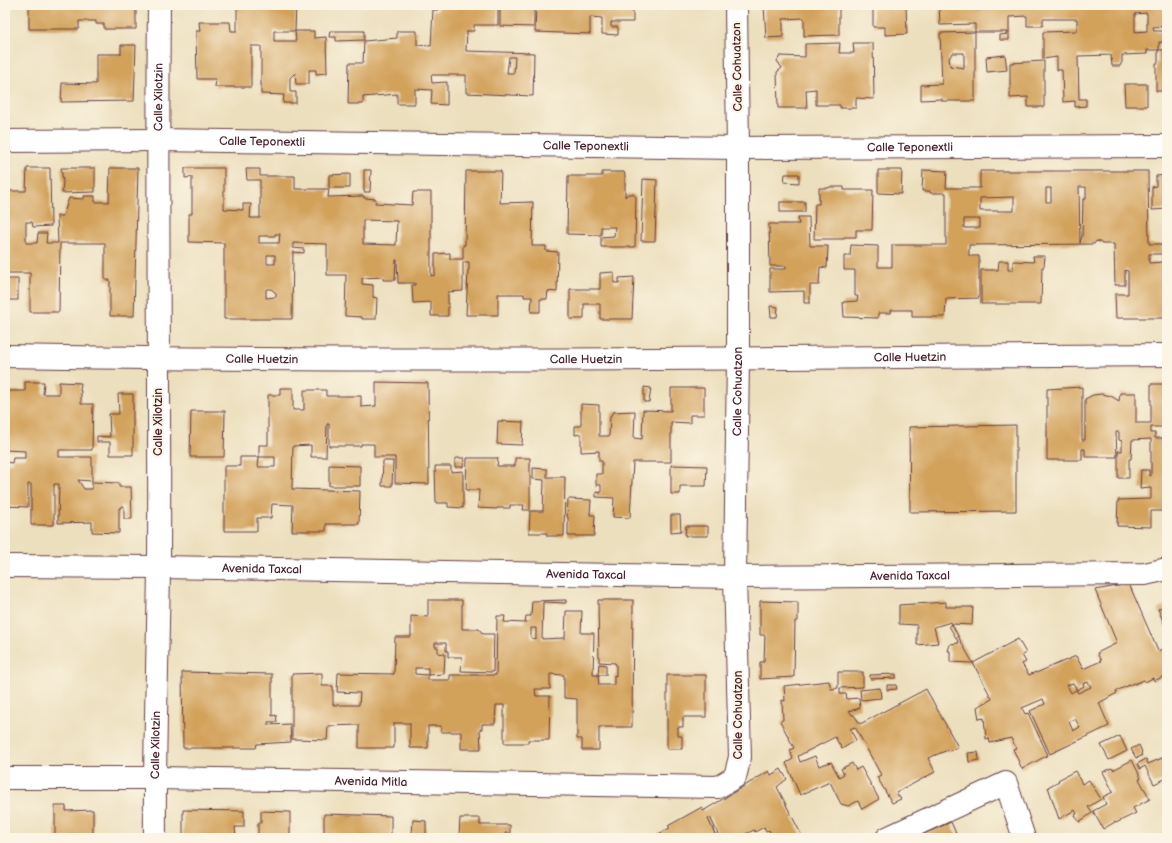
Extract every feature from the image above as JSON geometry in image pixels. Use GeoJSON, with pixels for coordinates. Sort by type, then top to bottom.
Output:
{"type":"FeatureCollection","features":[{"type":"Feature","properties":{"kind":"street","name":"Calle Xilotzin"},"geometry":{"type":"LineString","coordinates":[[155,838],[154,778],[158,567],[157,140],[159,5]]}},
{"type":"Feature","properties":{"kind":"street","name":"Calle Cohuatzon"},"geometry":{"type":"LineString","coordinates":[[735,777],[740,757],[735,577],[738,359],[736,5]]}},
{"type":"Feature","properties":{"kind":"street","name":"Calle Teponextli"},"geometry":{"type":"LineString","coordinates":[[5,141],[157,140],[738,148],[1167,146]]}},
{"type":"Feature","properties":{"kind":"street","name":"Calle Huetzin"},"geometry":{"type":"LineString","coordinates":[[5,356],[158,358],[738,359],[1167,355]]}},
{"type":"Feature","properties":{"kind":"street","name":"Avenida Taxcal"},"geometry":{"type":"LineString","coordinates":[[5,566],[158,567],[735,577],[1145,574],[1167,569]]}},
{"type":"Feature","properties":{"kind":"street","name":"Avenida Mitla"},"geometry":{"type":"LineString","coordinates":[[5,778],[154,778],[718,787],[735,777]]}},
{"type":"Feature","properties":{"kind":"street"},"geometry":{"type":"LineString","coordinates":[[887,838],[1006,783],[1024,838]]}},
{"type":"Feature","properties":{"kind":"building"},"geometry":{"type":"Polygon","coordinates":[[[29,5],[136,5],[136,29],[104,29],[104,24],[96,24],[96,21],[79,21],[79,29],[29,29],[29,5]]]}},
{"type":"Feature","properties":{"kind":"building"},"geometry":{"type":"Polygon","coordinates":[[[237,5],[296,5],[295,31],[314,31],[314,38],[326,37],[327,73],[316,74],[316,70],[309,70],[309,84],[296,84],[295,73],[290,78],[290,92],[296,92],[296,103],[283,103],[284,95],[261,94],[261,46],[251,46],[251,87],[215,87],[216,79],[197,79],[196,31],[200,31],[199,22],[230,22],[231,31],[237,31],[237,5]],[[274,31],[274,41],[296,41],[295,31],[274,31]]]}},
{"type":"Feature","properties":{"kind":"building"},"geometry":{"type":"Polygon","coordinates":[[[467,5],[498,5],[498,25],[474,25],[474,31],[467,31],[466,51],[534,53],[533,96],[466,93],[466,75],[431,75],[432,83],[447,82],[447,105],[431,104],[432,90],[415,89],[415,104],[397,104],[397,94],[363,97],[363,104],[348,104],[349,63],[363,63],[364,41],[397,38],[397,31],[417,31],[417,45],[431,46],[433,10],[438,10],[438,7],[467,7],[467,5]],[[509,57],[507,73],[514,73],[515,57],[509,57]]]}},
{"type":"Feature","properties":{"kind":"building"},"geometry":{"type":"Polygon","coordinates":[[[500,5],[534,5],[534,27],[500,26],[500,5]]]}},
{"type":"Feature","properties":{"kind":"building"},"geometry":{"type":"Polygon","coordinates":[[[536,5],[633,5],[633,22],[611,22],[611,27],[618,27],[618,35],[602,34],[602,18],[590,17],[590,34],[535,32],[536,5]]]}},
{"type":"Feature","properties":{"kind":"building"},"geometry":{"type":"Polygon","coordinates":[[[764,5],[839,5],[839,35],[804,36],[804,18],[783,19],[783,37],[766,38],[764,5]]]}},
{"type":"Feature","properties":{"kind":"building"},"geometry":{"type":"Polygon","coordinates":[[[873,5],[906,5],[907,34],[885,35],[885,27],[873,27],[873,5]]]}},
{"type":"Feature","properties":{"kind":"building"},"geometry":{"type":"Polygon","coordinates":[[[939,5],[974,5],[974,10],[987,10],[987,5],[1167,5],[1167,26],[1153,27],[1154,31],[1167,31],[1167,43],[1159,42],[1159,50],[1147,50],[1147,54],[1122,55],[1122,62],[1120,66],[1112,66],[1111,55],[1078,56],[1079,99],[1086,99],[1086,106],[1075,107],[1075,101],[1063,102],[1062,70],[1057,70],[1057,57],[1043,59],[1043,32],[1077,31],[1077,19],[1043,19],[1043,26],[1027,26],[1027,16],[1009,17],[1009,40],[1000,40],[1000,35],[1008,34],[1008,32],[975,32],[975,24],[940,25],[939,5]],[[1147,13],[1135,14],[1135,32],[1147,31],[1147,13]]]}},
{"type":"Feature","properties":{"kind":"building"},"geometry":{"type":"Polygon","coordinates":[[[330,31],[364,31],[364,40],[336,41],[336,37],[329,37],[330,31]]]}},
{"type":"Feature","properties":{"kind":"building"},"geometry":{"type":"Polygon","coordinates":[[[975,32],[975,101],[942,101],[942,99],[921,100],[921,85],[942,84],[940,33],[975,32]],[[953,53],[949,58],[950,66],[964,68],[964,53],[953,53]]]}},
{"type":"Feature","properties":{"kind":"building"},"geometry":{"type":"Polygon","coordinates":[[[840,43],[839,53],[854,53],[853,43],[873,43],[874,99],[856,98],[856,108],[840,108],[840,105],[816,105],[816,89],[806,90],[807,108],[778,108],[777,72],[782,68],[777,61],[780,56],[805,57],[805,44],[840,43]]]}},
{"type":"Feature","properties":{"kind":"building"},"geometry":{"type":"Polygon","coordinates":[[[121,45],[136,45],[134,101],[61,102],[62,83],[96,84],[96,54],[121,54],[121,45]]]}},
{"type":"Feature","properties":{"kind":"building"},"geometry":{"type":"Polygon","coordinates":[[[1158,50],[1167,50],[1167,91],[1156,91],[1156,63],[1158,63],[1158,50]]]}},
{"type":"Feature","properties":{"kind":"building"},"geometry":{"type":"Polygon","coordinates":[[[1005,55],[1007,70],[987,72],[986,57],[1005,55]]]}},
{"type":"Feature","properties":{"kind":"building"},"geometry":{"type":"Polygon","coordinates":[[[1044,61],[1044,107],[1028,107],[1028,97],[1010,98],[1010,63],[1044,61]]]}},
{"type":"Feature","properties":{"kind":"building"},"geometry":{"type":"Polygon","coordinates":[[[1124,84],[1147,84],[1147,106],[1125,106],[1124,84]]]}},
{"type":"Feature","properties":{"kind":"building"},"geometry":{"type":"Polygon","coordinates":[[[27,168],[50,168],[51,226],[33,227],[32,222],[26,222],[26,243],[37,243],[38,233],[47,233],[46,243],[58,243],[57,216],[63,216],[69,198],[84,199],[84,196],[95,196],[95,202],[109,202],[110,168],[138,168],[134,316],[110,316],[110,280],[105,280],[105,243],[60,243],[59,312],[30,312],[30,273],[5,273],[5,243],[8,243],[9,233],[5,233],[5,191],[26,191],[27,168]]]}},
{"type":"Feature","properties":{"kind":"building"},"geometry":{"type":"Polygon","coordinates":[[[61,168],[95,168],[95,192],[62,193],[63,181],[61,168]]]}},
{"type":"Feature","properties":{"kind":"building"},"geometry":{"type":"Polygon","coordinates":[[[185,168],[224,168],[224,209],[243,210],[243,204],[251,204],[250,218],[260,218],[260,180],[247,180],[246,169],[260,169],[260,176],[295,176],[295,189],[329,189],[328,197],[364,196],[364,198],[376,199],[375,203],[412,205],[413,192],[431,192],[431,276],[435,275],[435,254],[450,253],[450,259],[463,259],[463,245],[465,245],[466,171],[501,171],[500,203],[533,202],[532,246],[546,246],[546,251],[558,252],[557,292],[548,291],[547,299],[540,299],[540,312],[531,312],[532,297],[524,297],[524,294],[498,294],[498,315],[466,315],[469,262],[463,262],[463,291],[448,292],[448,316],[431,316],[431,302],[413,303],[412,285],[415,285],[415,283],[398,283],[396,260],[395,280],[383,280],[383,277],[362,278],[362,284],[373,285],[373,297],[377,298],[376,319],[362,319],[362,317],[345,316],[346,275],[327,275],[327,244],[293,243],[293,248],[304,249],[304,253],[293,252],[292,319],[224,319],[224,243],[189,242],[189,214],[192,214],[192,177],[185,178],[185,168]],[[363,220],[363,244],[396,245],[397,221],[363,220]],[[275,234],[275,236],[259,236],[259,243],[279,243],[280,234],[275,234]],[[267,255],[267,264],[275,264],[275,255],[267,255]],[[266,289],[266,298],[276,297],[276,293],[271,289],[266,289]]]}},
{"type":"Feature","properties":{"kind":"building"},"geometry":{"type":"Polygon","coordinates":[[[364,170],[371,170],[370,192],[364,192],[364,170]]]}},
{"type":"Feature","properties":{"kind":"building"},"geometry":{"type":"Polygon","coordinates":[[[878,170],[902,170],[901,194],[878,193],[878,170]]]}},
{"type":"Feature","properties":{"kind":"building"},"geometry":{"type":"Polygon","coordinates":[[[923,170],[947,171],[946,188],[980,188],[980,171],[1148,171],[1149,244],[1162,244],[1162,254],[1149,254],[1149,263],[1163,262],[1163,255],[1167,255],[1167,318],[1116,318],[1115,294],[1128,294],[1128,271],[1125,270],[1125,285],[1115,285],[1114,244],[1102,244],[1096,241],[1094,244],[969,245],[969,256],[979,256],[979,298],[946,299],[945,317],[912,317],[912,310],[891,310],[891,313],[878,313],[878,318],[844,317],[843,302],[857,301],[858,296],[855,296],[855,270],[844,270],[844,256],[850,256],[851,245],[878,246],[878,267],[892,267],[892,245],[946,245],[946,193],[930,193],[930,191],[922,191],[923,170]],[[1079,187],[1080,243],[1082,236],[1083,199],[1086,199],[1086,187],[1079,187]],[[1046,188],[1046,202],[1051,202],[1051,188],[1046,188]],[[1014,197],[980,198],[980,211],[1014,211],[1014,197]],[[964,219],[964,228],[980,228],[980,219],[964,219]]]}},
{"type":"Feature","properties":{"kind":"building"},"geometry":{"type":"Polygon","coordinates":[[[602,172],[624,172],[625,197],[628,194],[633,194],[636,197],[635,247],[601,247],[601,237],[614,236],[615,227],[601,227],[601,235],[567,234],[568,176],[602,176],[602,172]]]}},
{"type":"Feature","properties":{"kind":"building"},"geometry":{"type":"Polygon","coordinates":[[[350,174],[350,188],[329,188],[329,175],[350,174]]]}},
{"type":"Feature","properties":{"kind":"building"},"geometry":{"type":"Polygon","coordinates":[[[785,174],[799,174],[799,183],[784,182],[785,174]]]}},
{"type":"Feature","properties":{"kind":"building"},"geometry":{"type":"Polygon","coordinates":[[[1167,175],[1167,209],[1152,210],[1152,187],[1156,186],[1156,176],[1167,175]]]}},
{"type":"Feature","properties":{"kind":"building"},"geometry":{"type":"Polygon","coordinates":[[[643,179],[657,180],[655,241],[641,241],[643,179]]]}},
{"type":"Feature","properties":{"kind":"building"},"geometry":{"type":"Polygon","coordinates":[[[844,187],[844,190],[873,190],[872,230],[856,230],[856,237],[844,237],[844,239],[814,239],[815,204],[819,204],[819,188],[844,187]]]}},
{"type":"Feature","properties":{"kind":"building"},"geometry":{"type":"Polygon","coordinates":[[[780,202],[805,202],[805,212],[780,212],[780,202]]]}},
{"type":"Feature","properties":{"kind":"building"},"geometry":{"type":"Polygon","coordinates":[[[798,217],[809,217],[810,246],[828,246],[827,268],[820,267],[819,285],[810,285],[810,303],[804,303],[804,291],[770,292],[770,269],[786,269],[786,266],[770,266],[769,224],[799,224],[798,217]]]}},
{"type":"Feature","properties":{"kind":"building"},"geometry":{"type":"Polygon","coordinates":[[[1033,256],[1045,256],[1044,267],[1042,267],[1041,304],[981,304],[981,270],[998,270],[999,261],[1008,261],[1008,270],[1013,270],[1013,261],[1034,262],[1033,256]]]}},
{"type":"Feature","properties":{"kind":"building"},"geometry":{"type":"Polygon","coordinates":[[[614,272],[614,283],[619,283],[619,278],[634,277],[632,319],[600,319],[600,304],[584,304],[584,319],[570,319],[570,289],[600,289],[600,273],[614,272]]]}},
{"type":"Feature","properties":{"kind":"building"},"geometry":{"type":"Polygon","coordinates":[[[5,279],[18,279],[18,300],[5,300],[5,279]]]}},
{"type":"Feature","properties":{"kind":"building"},"geometry":{"type":"Polygon","coordinates":[[[770,306],[778,307],[777,317],[771,317],[770,306]]]}},
{"type":"Feature","properties":{"kind":"building"},"geometry":{"type":"Polygon","coordinates":[[[25,382],[44,382],[43,394],[59,394],[59,382],[81,383],[81,404],[93,404],[92,450],[59,450],[59,457],[92,457],[92,481],[78,480],[84,489],[92,489],[92,482],[119,483],[119,487],[131,487],[132,519],[124,519],[124,506],[121,506],[121,508],[119,508],[119,533],[92,532],[92,522],[58,523],[59,484],[54,484],[54,525],[31,525],[31,484],[28,484],[28,507],[5,506],[5,462],[12,463],[13,458],[25,458],[25,451],[5,450],[5,391],[25,391],[25,382]]]}},
{"type":"Feature","properties":{"kind":"building"},"geometry":{"type":"Polygon","coordinates":[[[376,382],[428,383],[429,484],[395,483],[395,457],[374,457],[374,444],[361,444],[361,446],[329,446],[329,424],[327,424],[326,457],[311,457],[311,445],[293,446],[292,489],[360,491],[359,524],[326,524],[326,531],[292,531],[293,505],[272,504],[271,518],[257,518],[257,531],[224,531],[224,466],[240,466],[240,457],[259,457],[259,445],[268,445],[268,395],[280,395],[280,388],[293,388],[293,410],[304,410],[304,390],[326,390],[326,396],[361,396],[361,407],[376,406],[376,382]],[[259,457],[258,467],[275,467],[275,457],[259,457]]]}},
{"type":"Feature","properties":{"kind":"building"},"geometry":{"type":"Polygon","coordinates":[[[1151,384],[1167,384],[1167,427],[1151,427],[1151,433],[1155,433],[1155,438],[1167,438],[1167,516],[1165,516],[1165,511],[1151,511],[1151,527],[1117,526],[1118,500],[1151,499],[1151,488],[1140,489],[1141,470],[1149,470],[1149,475],[1151,476],[1151,439],[1132,440],[1131,459],[1129,459],[1129,478],[1118,478],[1118,451],[1122,451],[1122,441],[1119,440],[1119,432],[1116,432],[1117,457],[1085,457],[1085,449],[1082,449],[1082,460],[1047,460],[1047,389],[1082,387],[1082,440],[1085,440],[1085,399],[1093,395],[1102,394],[1111,396],[1119,401],[1120,393],[1136,393],[1136,423],[1151,423],[1151,384]]]}},
{"type":"Feature","properties":{"kind":"building"},"geometry":{"type":"Polygon","coordinates":[[[644,387],[651,388],[649,402],[644,402],[644,387]]]}},
{"type":"Feature","properties":{"kind":"building"},"geometry":{"type":"Polygon","coordinates":[[[671,388],[704,388],[704,415],[690,415],[690,423],[671,422],[671,462],[633,462],[630,518],[613,517],[614,498],[596,497],[596,492],[601,493],[601,485],[596,485],[596,474],[602,474],[602,461],[599,461],[599,451],[581,452],[581,434],[575,435],[575,426],[581,426],[581,404],[599,405],[599,436],[609,436],[610,417],[613,412],[635,411],[634,438],[642,439],[643,410],[671,411],[671,388]]]}},
{"type":"Feature","properties":{"kind":"building"},"geometry":{"type":"Polygon","coordinates":[[[118,394],[133,394],[133,455],[110,455],[110,442],[97,442],[97,436],[110,437],[109,414],[119,414],[118,394]]]}},
{"type":"Feature","properties":{"kind":"building"},"geometry":{"type":"Polygon","coordinates":[[[191,411],[225,411],[224,457],[190,457],[191,411]]]}},
{"type":"Feature","properties":{"kind":"building"},"geometry":{"type":"Polygon","coordinates":[[[498,421],[523,422],[522,445],[497,444],[498,421]]]}},
{"type":"Feature","properties":{"kind":"building"},"geometry":{"type":"Polygon","coordinates":[[[1016,425],[1016,511],[910,512],[909,427],[1016,425]]]}},
{"type":"Feature","properties":{"kind":"building"},"geometry":{"type":"Polygon","coordinates":[[[455,458],[464,458],[463,467],[455,467],[455,458]]]}},
{"type":"Feature","properties":{"kind":"building"},"geometry":{"type":"Polygon","coordinates":[[[467,458],[498,458],[497,466],[515,466],[515,458],[530,458],[530,510],[523,510],[524,505],[510,505],[510,508],[497,509],[478,508],[479,490],[466,490],[467,458]]]}},
{"type":"Feature","properties":{"kind":"building"},"geometry":{"type":"Polygon","coordinates":[[[383,461],[393,461],[392,486],[382,486],[383,461]]]}},
{"type":"Feature","properties":{"kind":"building"},"geometry":{"type":"Polygon","coordinates":[[[329,465],[360,466],[360,486],[329,486],[329,465]]]}},
{"type":"Feature","properties":{"kind":"building"},"geometry":{"type":"Polygon","coordinates":[[[671,465],[707,466],[706,486],[680,486],[680,494],[671,494],[671,465]]]}},
{"type":"Feature","properties":{"kind":"building"},"geometry":{"type":"Polygon","coordinates":[[[435,466],[451,466],[451,472],[463,471],[463,508],[448,507],[448,503],[436,503],[435,466]]]}},
{"type":"Feature","properties":{"kind":"building"},"geometry":{"type":"Polygon","coordinates":[[[533,468],[547,469],[547,477],[565,477],[564,536],[547,536],[547,533],[529,533],[530,511],[543,511],[544,480],[533,479],[533,468]]]}},
{"type":"Feature","properties":{"kind":"building"},"geometry":{"type":"Polygon","coordinates":[[[568,499],[591,500],[590,515],[595,515],[594,536],[568,536],[568,499]]]}},
{"type":"Feature","properties":{"kind":"building"},"geometry":{"type":"Polygon","coordinates":[[[671,515],[680,515],[681,531],[671,532],[671,515]]]}},
{"type":"Feature","properties":{"kind":"building"},"geometry":{"type":"Polygon","coordinates":[[[686,526],[708,526],[708,536],[685,536],[686,526]]]}},
{"type":"Feature","properties":{"kind":"building"},"geometry":{"type":"Polygon","coordinates":[[[1129,584],[1158,651],[1167,647],[1167,675],[1154,681],[1153,678],[1145,682],[1144,680],[1134,683],[1116,691],[1117,693],[1099,703],[1109,726],[1050,754],[1030,711],[1045,704],[1043,699],[1022,708],[1025,714],[1028,713],[1048,755],[1022,769],[1013,749],[1016,748],[1011,738],[990,743],[989,738],[986,739],[984,718],[979,719],[977,707],[992,699],[973,663],[1018,639],[1026,653],[1022,655],[1026,662],[1022,664],[1029,675],[1076,656],[1083,669],[1101,661],[1097,653],[1117,643],[1095,590],[1129,584]],[[1088,682],[1083,684],[1084,686],[1077,690],[1073,683],[1067,685],[1071,693],[1076,690],[1078,693],[1091,687],[1088,682]],[[1075,719],[1069,722],[1073,731],[1080,727],[1075,719]]]}},
{"type":"Feature","properties":{"kind":"building"},"geometry":{"type":"Polygon","coordinates":[[[428,600],[462,600],[462,629],[479,629],[483,634],[494,634],[493,672],[461,671],[462,657],[448,657],[446,643],[435,643],[435,647],[438,647],[438,653],[445,654],[444,674],[428,675],[428,680],[450,680],[450,675],[496,675],[497,616],[505,616],[504,622],[525,623],[526,616],[531,616],[532,601],[566,600],[566,603],[543,602],[542,639],[565,638],[566,611],[582,611],[581,633],[594,633],[593,675],[598,675],[599,685],[614,685],[616,664],[599,662],[598,600],[633,600],[632,727],[599,727],[599,750],[582,750],[582,739],[577,739],[577,699],[564,698],[564,675],[550,674],[550,689],[535,689],[536,696],[550,696],[549,740],[528,740],[528,743],[504,743],[504,705],[496,705],[495,724],[482,724],[482,729],[480,729],[481,749],[461,749],[461,732],[441,732],[441,726],[428,726],[428,748],[410,748],[410,723],[394,723],[394,748],[359,748],[359,725],[328,726],[327,740],[292,739],[292,674],[322,673],[322,686],[333,686],[333,705],[359,705],[360,693],[337,692],[338,673],[394,674],[395,637],[411,637],[411,616],[428,617],[428,600]],[[531,628],[531,638],[536,639],[536,628],[531,628]],[[415,668],[415,674],[428,675],[428,668],[415,668]]]}},
{"type":"Feature","properties":{"kind":"building"},"geometry":{"type":"Polygon","coordinates":[[[1167,600],[1167,630],[1158,609],[1166,605],[1164,601],[1167,600]]]}},
{"type":"Feature","properties":{"kind":"building"},"geometry":{"type":"Polygon","coordinates":[[[760,601],[798,602],[798,621],[795,621],[794,677],[760,679],[760,662],[764,662],[765,635],[760,635],[760,601]]]}},
{"type":"Feature","properties":{"kind":"building"},"geometry":{"type":"Polygon","coordinates":[[[946,602],[946,607],[973,607],[972,625],[952,624],[951,622],[934,627],[938,643],[917,645],[917,625],[899,624],[899,605],[946,602]]]}},
{"type":"Feature","properties":{"kind":"building"},"geometry":{"type":"Polygon","coordinates":[[[952,624],[973,663],[950,662],[950,651],[948,651],[950,644],[959,643],[949,626],[952,624]]]}},
{"type":"Feature","properties":{"kind":"building"},"geometry":{"type":"Polygon","coordinates":[[[599,664],[606,665],[606,675],[598,675],[599,664]]]}},
{"type":"Feature","properties":{"kind":"building"},"geometry":{"type":"Polygon","coordinates":[[[182,672],[272,674],[272,716],[276,715],[277,722],[268,722],[268,725],[290,724],[291,742],[257,744],[256,748],[183,748],[182,672]]]}},
{"type":"Feature","properties":{"kind":"building"},"geometry":{"type":"Polygon","coordinates":[[[838,672],[863,672],[863,687],[840,688],[840,694],[846,694],[847,699],[859,698],[860,708],[849,711],[852,715],[854,715],[860,724],[926,689],[958,747],[928,758],[935,772],[896,793],[901,799],[892,803],[877,777],[881,775],[855,727],[850,729],[856,740],[842,749],[835,737],[798,756],[800,762],[815,756],[819,766],[831,762],[839,777],[844,774],[841,769],[852,763],[856,770],[861,767],[879,799],[862,809],[858,801],[848,806],[841,804],[830,782],[800,795],[786,763],[793,759],[790,750],[794,748],[780,721],[783,720],[782,700],[785,701],[784,686],[829,681],[831,689],[838,688],[838,672]]]}},
{"type":"Feature","properties":{"kind":"building"},"geometry":{"type":"Polygon","coordinates":[[[896,674],[896,678],[870,679],[870,675],[896,674]]]}},
{"type":"Feature","properties":{"kind":"building"},"geometry":{"type":"Polygon","coordinates":[[[667,675],[706,675],[706,717],[683,717],[683,727],[678,727],[678,736],[682,736],[682,749],[667,749],[667,675]]]}},
{"type":"Feature","properties":{"kind":"building"},"geometry":{"type":"Polygon","coordinates":[[[887,685],[896,685],[897,689],[887,690],[887,685]]]}},
{"type":"Feature","properties":{"kind":"building"},"geometry":{"type":"Polygon","coordinates":[[[880,688],[881,698],[861,700],[860,690],[880,688]]]}},
{"type":"Feature","properties":{"kind":"building"},"geometry":{"type":"Polygon","coordinates":[[[1120,736],[1127,751],[1109,760],[1101,745],[1120,736]]]}},
{"type":"Feature","properties":{"kind":"building"},"geometry":{"type":"Polygon","coordinates":[[[1139,745],[1142,756],[1136,758],[1131,749],[1139,745]]]}},
{"type":"Feature","properties":{"kind":"building"},"geometry":{"type":"Polygon","coordinates":[[[978,752],[979,760],[969,762],[968,753],[978,752]]]}},
{"type":"Feature","properties":{"kind":"building"},"geometry":{"type":"Polygon","coordinates":[[[1167,756],[1167,778],[1154,784],[1145,766],[1140,769],[1137,764],[1146,759],[1148,764],[1167,756]]]}},
{"type":"Feature","properties":{"kind":"building"},"geometry":{"type":"Polygon","coordinates":[[[1132,760],[1141,778],[1139,779],[1150,799],[1133,808],[1136,813],[1103,829],[1093,811],[1106,804],[1103,797],[1113,792],[1103,772],[1112,768],[1113,770],[1132,760]]]}},
{"type":"Feature","properties":{"kind":"building"},"geometry":{"type":"Polygon","coordinates":[[[781,769],[787,779],[777,787],[803,838],[772,838],[769,830],[766,831],[764,827],[755,832],[754,830],[737,838],[720,838],[710,817],[708,819],[717,838],[651,838],[670,828],[668,826],[702,807],[703,811],[769,771],[771,775],[781,769]]]}},
{"type":"Feature","properties":{"kind":"building"},"geometry":{"type":"Polygon","coordinates":[[[1075,771],[1082,784],[1089,780],[1101,799],[1088,807],[1092,813],[1079,822],[1075,815],[1077,814],[1075,810],[1059,819],[1048,787],[1075,771]]]}},
{"type":"Feature","properties":{"kind":"building"},"geometry":{"type":"Polygon","coordinates":[[[55,806],[66,806],[66,811],[93,810],[93,838],[55,838],[55,806]]]}},
{"type":"Feature","properties":{"kind":"building"},"geometry":{"type":"Polygon","coordinates":[[[183,810],[244,811],[244,827],[235,827],[236,838],[183,838],[183,810]]]}},
{"type":"Feature","properties":{"kind":"building"},"geometry":{"type":"Polygon","coordinates":[[[261,811],[290,812],[290,838],[258,838],[258,823],[261,823],[261,811]]]}},
{"type":"Feature","properties":{"kind":"building"},"geometry":{"type":"Polygon","coordinates":[[[324,814],[391,816],[391,838],[324,838],[324,814]]]}},
{"type":"Feature","properties":{"kind":"building"},"geometry":{"type":"Polygon","coordinates":[[[460,818],[480,818],[480,825],[510,825],[510,833],[505,833],[505,838],[459,838],[460,818]]]}},
{"type":"Feature","properties":{"kind":"building"},"geometry":{"type":"Polygon","coordinates":[[[413,820],[426,821],[426,835],[457,836],[457,838],[413,838],[413,820]]]}},
{"type":"Feature","properties":{"kind":"building"},"geometry":{"type":"Polygon","coordinates":[[[951,822],[958,838],[915,838],[951,822]]]}}]}
